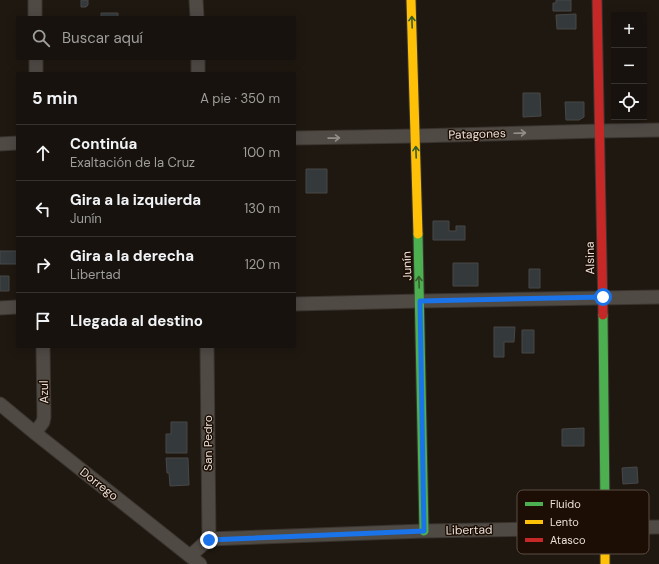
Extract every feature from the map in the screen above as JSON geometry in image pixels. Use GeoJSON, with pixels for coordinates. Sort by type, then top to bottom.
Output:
{"type":"FeatureCollection","features":[{"type":"Feature","properties":{"kind":"street"},"geometry":{"type":"LineString","coordinates":[[35,0],[35,16]]}},
{"type":"Feature","properties":{"kind":"street"},"geometry":{"type":"LineString","coordinates":[[196,0],[197,16]]}},
{"type":"Feature","properties":{"kind":"street","name":"Junín"},"geometry":{"type":"LineString","coordinates":[[411,0],[420,301],[424,531]]}},
{"type":"Feature","properties":{"kind":"street","name":"Alsina"},"geometry":{"type":"LineString","coordinates":[[597,0],[603,297],[604,490]]}},
{"type":"Feature","properties":{"kind":"street"},"geometry":{"type":"LineString","coordinates":[[36,60],[36,72]]}},
{"type":"Feature","properties":{"kind":"street"},"geometry":{"type":"LineString","coordinates":[[198,60],[198,72]]}},
{"type":"Feature","properties":{"kind":"street","name":"Patagones"},"geometry":{"type":"LineString","coordinates":[[296,138],[659,130]]}},
{"type":"Feature","properties":{"kind":"street"},"geometry":{"type":"LineString","coordinates":[[0,144],[16,143]]}},
{"type":"Feature","properties":{"kind":"street"},"geometry":{"type":"LineString","coordinates":[[296,304],[659,297]]}},
{"type":"Feature","properties":{"kind":"street"},"geometry":{"type":"LineString","coordinates":[[0,308],[16,307]]}},
{"type":"Feature","properties":{"kind":"street","name":"Azul"},"geometry":{"type":"LineString","coordinates":[[35,433],[43,422],[44,417],[43,348]]}},
{"type":"Feature","properties":{"kind":"street","name":"San Pedro"},"geometry":{"type":"LineString","coordinates":[[207,348],[209,540]]}},
{"type":"Feature","properties":{"kind":"street","name":"Dorrego"},"geometry":{"type":"LineString","coordinates":[[0,404],[195,560]]}},
{"type":"Feature","properties":{"kind":"street","name":"Libertad"},"geometry":{"type":"LineString","coordinates":[[649,527],[659,527]]}},
{"type":"Feature","properties":{"kind":"street","name":"Libertad"},"geometry":{"type":"LineString","coordinates":[[209,540],[424,531],[517,529]]}},
{"type":"Feature","properties":{"kind":"street"},"geometry":{"type":"LineString","coordinates":[[195,560],[209,540]]}},
{"type":"Feature","properties":{"kind":"street","name":"Alsina"},"geometry":{"type":"LineString","coordinates":[[605,554],[605,564]]}},
{"type":"Feature","properties":{"kind":"building"},"geometry":{"type":"Polygon","coordinates":[[[81,0],[88,0],[88,5],[86,7],[81,7],[81,0]]]}},
{"type":"Feature","properties":{"kind":"building"},"geometry":{"type":"Polygon","coordinates":[[[556,0],[571,0],[571,11],[553,11],[553,3],[556,3],[556,0]]]}},
{"type":"Feature","properties":{"kind":"building"},"geometry":{"type":"Polygon","coordinates":[[[101,13],[118,13],[118,16],[101,16],[101,13]]]}},
{"type":"Feature","properties":{"kind":"building"},"geometry":{"type":"Polygon","coordinates":[[[576,14],[576,29],[557,29],[556,15],[576,14]]]}},
{"type":"Feature","properties":{"kind":"building"},"geometry":{"type":"Polygon","coordinates":[[[523,93],[540,93],[541,116],[523,117],[523,93]]]}},
{"type":"Feature","properties":{"kind":"building"},"geometry":{"type":"Polygon","coordinates":[[[565,102],[584,102],[584,117],[579,120],[566,120],[565,102]]]}},
{"type":"Feature","properties":{"kind":"building"},"geometry":{"type":"Polygon","coordinates":[[[306,169],[327,169],[327,193],[306,193],[306,169]]]}},
{"type":"Feature","properties":{"kind":"building"},"geometry":{"type":"Polygon","coordinates":[[[433,221],[449,221],[449,231],[456,231],[456,226],[465,226],[465,240],[433,240],[433,221]]]}},
{"type":"Feature","properties":{"kind":"building"},"geometry":{"type":"Polygon","coordinates":[[[0,251],[16,251],[16,264],[0,264],[0,251]]]}},
{"type":"Feature","properties":{"kind":"building"},"geometry":{"type":"Polygon","coordinates":[[[453,263],[478,263],[478,286],[453,286],[453,263]]]}},
{"type":"Feature","properties":{"kind":"building"},"geometry":{"type":"Polygon","coordinates":[[[529,269],[540,269],[540,288],[529,288],[529,269]]]}},
{"type":"Feature","properties":{"kind":"building"},"geometry":{"type":"Polygon","coordinates":[[[0,276],[9,276],[9,291],[0,291],[0,276]]]}},
{"type":"Feature","properties":{"kind":"building"},"geometry":{"type":"Polygon","coordinates":[[[494,327],[515,327],[514,342],[504,342],[504,357],[494,357],[494,327]]]}},
{"type":"Feature","properties":{"kind":"building"},"geometry":{"type":"Polygon","coordinates":[[[522,330],[534,330],[534,353],[522,353],[522,330]]]}},
{"type":"Feature","properties":{"kind":"building"},"geometry":{"type":"Polygon","coordinates":[[[171,422],[187,422],[187,453],[166,453],[166,434],[171,434],[171,422]]]}},
{"type":"Feature","properties":{"kind":"building"},"geometry":{"type":"Polygon","coordinates":[[[584,428],[584,446],[562,446],[562,429],[584,428]]]}},
{"type":"Feature","properties":{"kind":"building"},"geometry":{"type":"Polygon","coordinates":[[[166,458],[188,458],[189,485],[170,486],[166,458]]]}},
{"type":"Feature","properties":{"kind":"building"},"geometry":{"type":"Polygon","coordinates":[[[637,467],[638,483],[623,484],[622,468],[637,467]]]}},
{"type":"Feature","properties":{"kind":"traffic: fast"},"geometry":{"type":"LineString","coordinates":[[418,234],[424,531]]}},
{"type":"Feature","properties":{"kind":"traffic: fast"},"geometry":{"type":"LineString","coordinates":[[603,315],[605,490]]}},
{"type":"Feature","properties":{"kind":"traffic: slow"},"geometry":{"type":"LineString","coordinates":[[411,0],[418,234]]}},
{"type":"Feature","properties":{"kind":"traffic: slow"},"geometry":{"type":"LineString","coordinates":[[605,554],[605,564]]}},
{"type":"Feature","properties":{"kind":"traffic: jam"},"geometry":{"type":"LineString","coordinates":[[597,0],[603,315]]}},
{"type":"Feature","properties":{"kind":"route"},"geometry":{"type":"LineString","coordinates":[[209,540],[424,531],[420,301],[603,297]]}}]}
